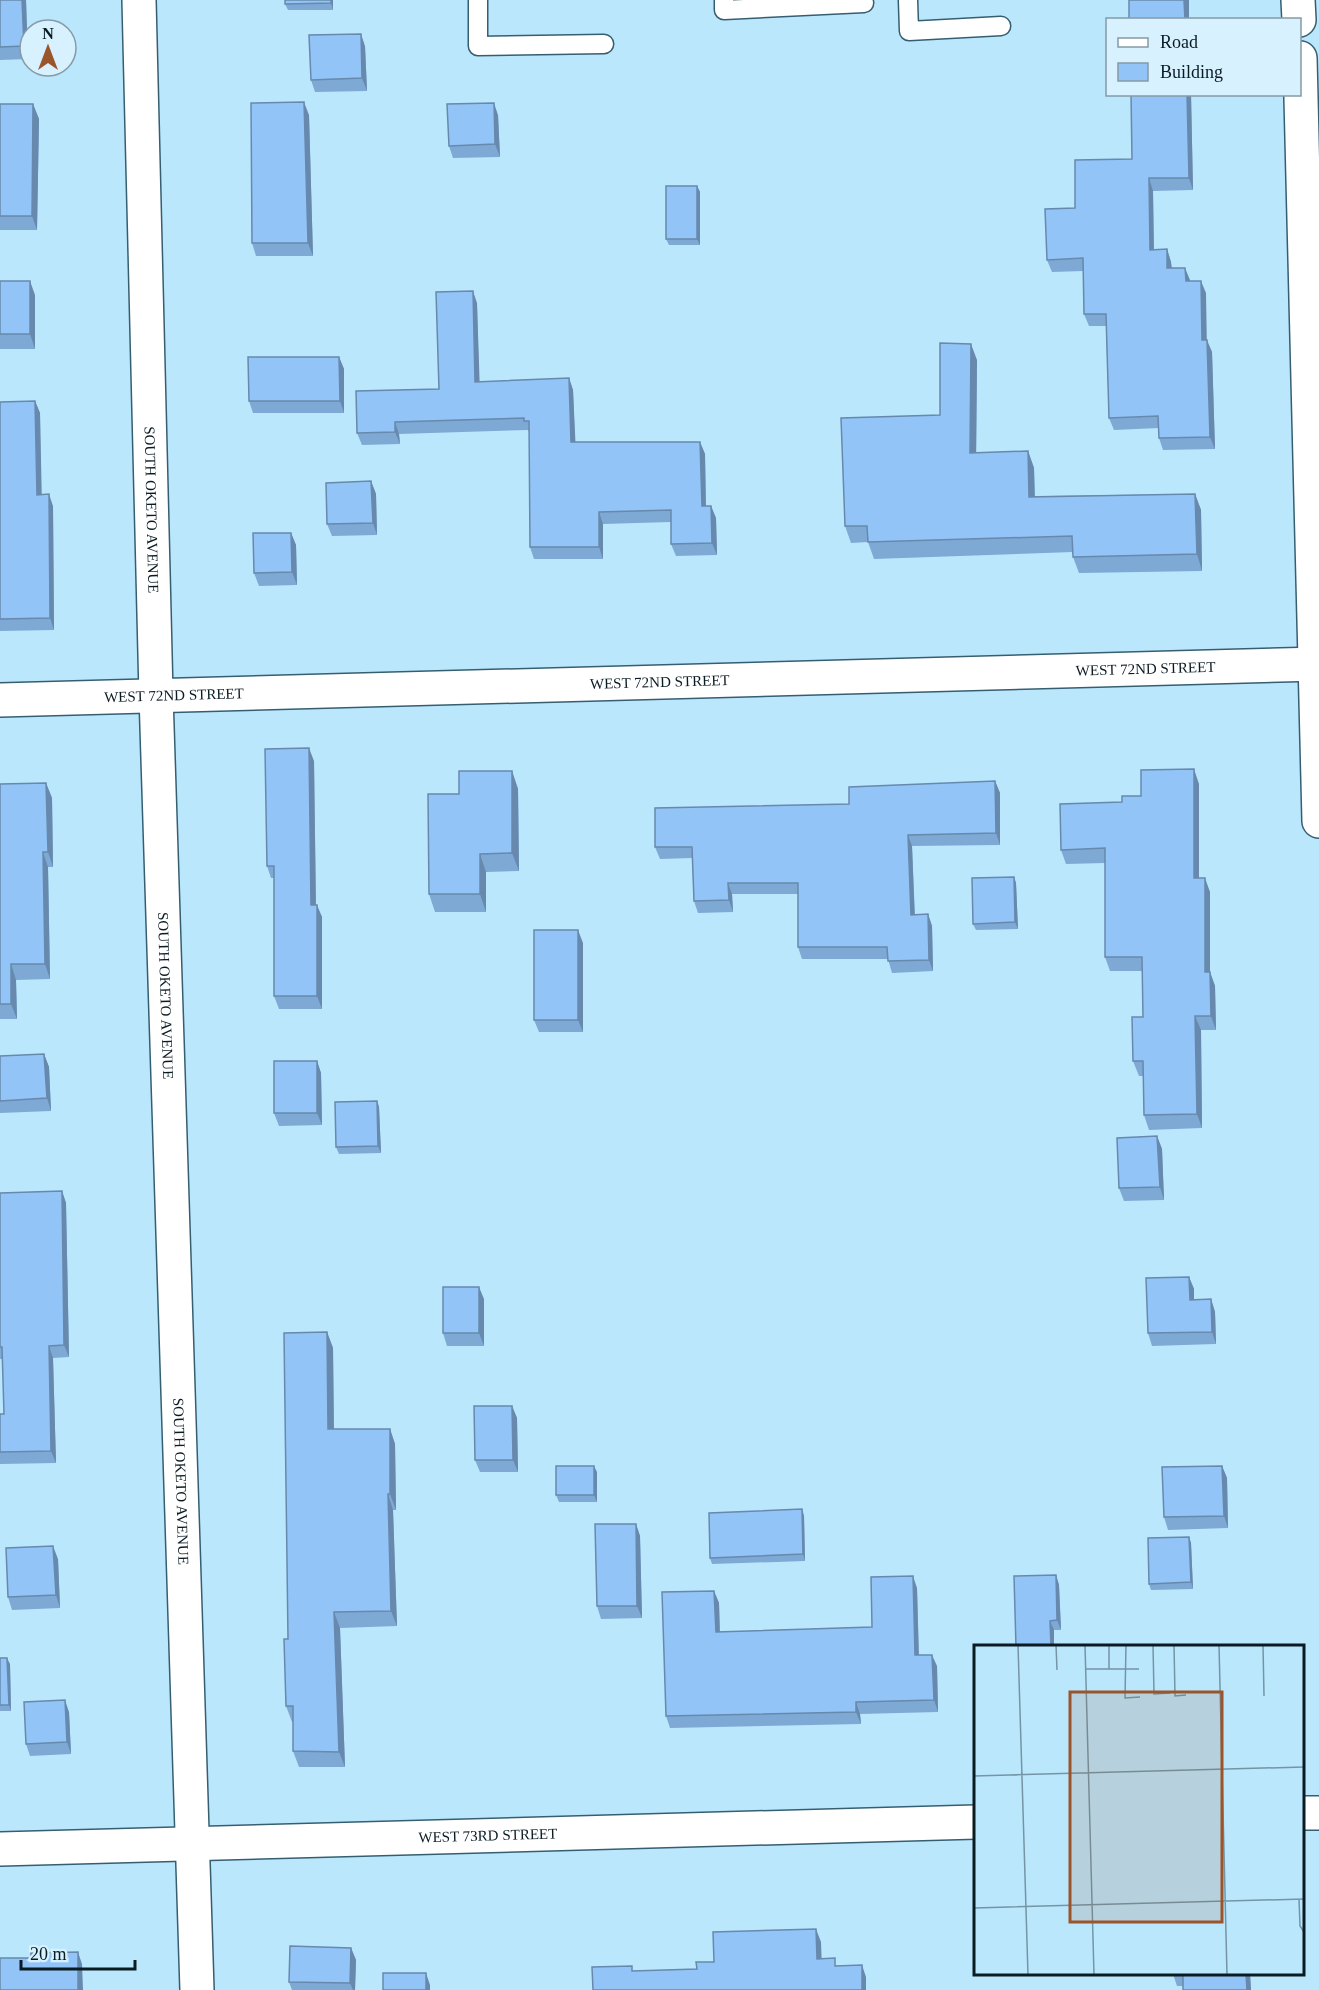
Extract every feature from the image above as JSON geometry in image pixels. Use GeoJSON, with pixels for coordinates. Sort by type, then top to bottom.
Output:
{"type":"FeatureCollection","features":[{"type":"Feature","properties":{"kind":"street","name":"SOUTH OKETO AVENUE"},"geometry":{"type":"LineString","coordinates":[[139,0],[156,695],[197,1990]]}},
{"type":"Feature","properties":{"kind":"street"},"geometry":{"type":"LineString","coordinates":[[1298,0],[1299,18]]}},
{"type":"Feature","properties":{"kind":"street"},"geometry":{"type":"LineString","coordinates":[[1300,96],[1317,664],[1319,820]]}},
{"type":"Feature","properties":{"kind":"street","name":"WEST 72ND STREET"},"geometry":{"type":"LineString","coordinates":[[0,700],[1317,664]]}},
{"type":"Feature","properties":{"kind":"street","name":"WEST 73RD STREET"},"geometry":{"type":"LineString","coordinates":[[0,1848],[974,1822]]}},
{"type":"Feature","properties":{"kind":"lane"},"geometry":{"type":"LineString","coordinates":[[478,0],[478,46],[604,44]]}},
{"type":"Feature","properties":{"kind":"lane"},"geometry":{"type":"LineString","coordinates":[[724,0],[724,10],[864,3]]}},
{"type":"Feature","properties":{"kind":"lane"},"geometry":{"type":"LineString","coordinates":[[908,0],[909,31],[1002,26]]}},
{"type":"Feature","properties":{"kind":"building"},"geometry":{"type":"Polygon","coordinates":[[[0,0],[22,0],[23,18],[18,18],[18,46],[0,47],[0,0]]]}},
{"type":"Feature","properties":{"kind":"building"},"geometry":{"type":"Polygon","coordinates":[[[285,0],[331,0],[331,3],[285,4],[285,0]]]}},
{"type":"Feature","properties":{"kind":"building"},"geometry":{"type":"Polygon","coordinates":[[[1129,0],[1184,0],[1185,18],[1129,18],[1129,0]]]}},
{"type":"Feature","properties":{"kind":"building"},"geometry":{"type":"Polygon","coordinates":[[[361,34],[362,78],[311,80],[309,35],[361,34]]]}},
{"type":"Feature","properties":{"kind":"building"},"geometry":{"type":"Polygon","coordinates":[[[1131,96],[1187,96],[1189,178],[1149,178],[1150,250],[1167,249],[1167,268],[1185,268],[1186,281],[1201,281],[1202,340],[1207,340],[1210,437],[1159,438],[1158,416],[1109,418],[1106,314],[1084,314],[1083,258],[1047,260],[1045,209],[1075,208],[1075,160],[1132,159],[1131,96]]]}},
{"type":"Feature","properties":{"kind":"building"},"geometry":{"type":"Polygon","coordinates":[[[304,102],[308,243],[252,243],[251,103],[304,102]]]}},
{"type":"Feature","properties":{"kind":"building"},"geometry":{"type":"Polygon","coordinates":[[[494,103],[495,144],[449,146],[447,104],[494,103]]]}},
{"type":"Feature","properties":{"kind":"building"},"geometry":{"type":"Polygon","coordinates":[[[0,104],[33,104],[32,216],[0,216],[0,104]]]}},
{"type":"Feature","properties":{"kind":"building"},"geometry":{"type":"Polygon","coordinates":[[[666,186],[697,186],[697,239],[666,239],[666,186]]]}},
{"type":"Feature","properties":{"kind":"building"},"geometry":{"type":"Polygon","coordinates":[[[0,281],[30,281],[30,334],[0,334],[0,281]]]}},
{"type":"Feature","properties":{"kind":"building"},"geometry":{"type":"Polygon","coordinates":[[[473,291],[475,382],[569,378],[571,442],[700,442],[702,506],[711,506],[712,543],[671,544],[671,510],[599,512],[599,547],[530,547],[529,421],[524,421],[524,418],[395,422],[395,432],[357,433],[356,391],[439,389],[436,292],[473,291]]]}},
{"type":"Feature","properties":{"kind":"building"},"geometry":{"type":"Polygon","coordinates":[[[940,343],[971,344],[970,453],[1028,451],[1029,497],[1195,494],[1197,554],[1073,557],[1072,536],[868,542],[867,526],[845,526],[841,418],[940,415],[940,343]]]}},
{"type":"Feature","properties":{"kind":"building"},"geometry":{"type":"Polygon","coordinates":[[[248,357],[339,357],[340,401],[249,401],[248,357]]]}},
{"type":"Feature","properties":{"kind":"building"},"geometry":{"type":"Polygon","coordinates":[[[35,401],[37,495],[49,494],[50,618],[0,619],[0,402],[35,401]]]}},
{"type":"Feature","properties":{"kind":"building"},"geometry":{"type":"Polygon","coordinates":[[[371,481],[373,523],[327,524],[326,483],[371,481]]]}},
{"type":"Feature","properties":{"kind":"building"},"geometry":{"type":"Polygon","coordinates":[[[253,533],[291,533],[292,572],[254,573],[253,533]]]}},
{"type":"Feature","properties":{"kind":"building"},"geometry":{"type":"Polygon","coordinates":[[[309,748],[311,905],[317,905],[317,996],[274,996],[274,866],[267,866],[265,749],[309,748]]]}},
{"type":"Feature","properties":{"kind":"building"},"geometry":{"type":"Polygon","coordinates":[[[1194,769],[1194,878],[1205,878],[1205,972],[1210,972],[1211,1016],[1195,1016],[1197,1114],[1144,1115],[1143,1061],[1133,1061],[1132,1017],[1143,1017],[1142,957],[1105,957],[1105,848],[1061,850],[1060,804],[1122,802],[1122,796],[1141,796],[1141,770],[1194,769]]]}},
{"type":"Feature","properties":{"kind":"building"},"geometry":{"type":"Polygon","coordinates":[[[459,771],[512,771],[512,853],[480,854],[480,894],[429,894],[428,794],[459,794],[459,771]]]}},
{"type":"Feature","properties":{"kind":"building"},"geometry":{"type":"Polygon","coordinates":[[[995,781],[996,833],[908,835],[911,915],[928,914],[929,960],[888,961],[887,947],[798,947],[798,883],[728,883],[729,900],[694,901],[692,847],[655,847],[655,808],[849,804],[849,787],[995,781]]]}},
{"type":"Feature","properties":{"kind":"building"},"geometry":{"type":"Polygon","coordinates":[[[46,783],[48,852],[43,852],[45,964],[11,964],[11,1004],[0,1004],[0,784],[46,783]]]}},
{"type":"Feature","properties":{"kind":"building"},"geometry":{"type":"Polygon","coordinates":[[[1014,877],[1015,922],[973,924],[972,878],[1014,877]]]}},
{"type":"Feature","properties":{"kind":"building"},"geometry":{"type":"Polygon","coordinates":[[[534,930],[578,930],[578,1020],[534,1020],[534,930]]]}},
{"type":"Feature","properties":{"kind":"building"},"geometry":{"type":"Polygon","coordinates":[[[44,1054],[47,1098],[0,1101],[0,1056],[44,1054]]]}},
{"type":"Feature","properties":{"kind":"building"},"geometry":{"type":"Polygon","coordinates":[[[274,1061],[317,1061],[317,1113],[274,1113],[274,1061]]]}},
{"type":"Feature","properties":{"kind":"building"},"geometry":{"type":"Polygon","coordinates":[[[377,1101],[378,1146],[336,1147],[335,1102],[377,1101]]]}},
{"type":"Feature","properties":{"kind":"building"},"geometry":{"type":"Polygon","coordinates":[[[1157,1136],[1160,1187],[1119,1188],[1117,1138],[1157,1136]]]}},
{"type":"Feature","properties":{"kind":"building"},"geometry":{"type":"Polygon","coordinates":[[[62,1191],[64,1345],[49,1346],[51,1451],[0,1452],[0,1414],[4,1414],[2,1347],[0,1347],[0,1193],[62,1191]]]}},
{"type":"Feature","properties":{"kind":"building"},"geometry":{"type":"Polygon","coordinates":[[[1189,1277],[1190,1300],[1211,1299],[1212,1332],[1148,1333],[1146,1278],[1189,1277]]]}},
{"type":"Feature","properties":{"kind":"building"},"geometry":{"type":"Polygon","coordinates":[[[443,1287],[479,1287],[479,1333],[443,1333],[443,1287]]]}},
{"type":"Feature","properties":{"kind":"building"},"geometry":{"type":"Polygon","coordinates":[[[327,1332],[328,1429],[390,1429],[390,1494],[388,1494],[391,1611],[334,1612],[339,1752],[293,1751],[293,1706],[286,1706],[284,1639],[288,1639],[284,1333],[327,1332]]]}},
{"type":"Feature","properties":{"kind":"building"},"geometry":{"type":"Polygon","coordinates":[[[474,1406],[512,1406],[513,1460],[475,1460],[474,1406]]]}},
{"type":"Feature","properties":{"kind":"building"},"geometry":{"type":"Polygon","coordinates":[[[556,1466],[594,1466],[594,1495],[556,1495],[556,1466]]]}},
{"type":"Feature","properties":{"kind":"building"},"geometry":{"type":"Polygon","coordinates":[[[1222,1466],[1224,1516],[1164,1517],[1162,1467],[1222,1466]]]}},
{"type":"Feature","properties":{"kind":"building"},"geometry":{"type":"Polygon","coordinates":[[[802,1509],[803,1554],[710,1558],[709,1513],[802,1509]]]}},
{"type":"Feature","properties":{"kind":"building"},"geometry":{"type":"Polygon","coordinates":[[[595,1524],[636,1524],[637,1606],[597,1606],[595,1524]]]}},
{"type":"Feature","properties":{"kind":"building"},"geometry":{"type":"Polygon","coordinates":[[[1189,1537],[1191,1582],[1149,1584],[1148,1538],[1189,1537]]]}},
{"type":"Feature","properties":{"kind":"building"},"geometry":{"type":"Polygon","coordinates":[[[53,1546],[56,1595],[8,1597],[6,1548],[53,1546]]]}},
{"type":"Feature","properties":{"kind":"building"},"geometry":{"type":"Polygon","coordinates":[[[1056,1575],[1057,1620],[1050,1621],[1051,1645],[1016,1645],[1014,1576],[1056,1575]]]}},
{"type":"Feature","properties":{"kind":"building"},"geometry":{"type":"Polygon","coordinates":[[[913,1576],[915,1655],[932,1655],[934,1700],[856,1702],[856,1712],[666,1716],[662,1592],[714,1591],[716,1632],[872,1627],[871,1577],[913,1576]]]}},
{"type":"Feature","properties":{"kind":"building"},"geometry":{"type":"Polygon","coordinates":[[[0,1658],[7,1658],[9,1705],[0,1705],[0,1658]]]}},
{"type":"Feature","properties":{"kind":"building"},"geometry":{"type":"Polygon","coordinates":[[[65,1700],[67,1742],[26,1744],[24,1702],[65,1700]]]}},
{"type":"Feature","properties":{"kind":"building"},"geometry":{"type":"Polygon","coordinates":[[[816,1929],[817,1959],[835,1958],[835,1966],[862,1965],[862,1990],[593,1990],[592,1967],[632,1966],[632,1971],[697,1969],[696,1962],[714,1962],[713,1932],[816,1929]]]}},
{"type":"Feature","properties":{"kind":"building"},"geometry":{"type":"Polygon","coordinates":[[[290,1946],[351,1948],[350,1983],[289,1982],[290,1946]]]}},
{"type":"Feature","properties":{"kind":"building"},"geometry":{"type":"Polygon","coordinates":[[[78,1952],[78,1990],[0,1990],[0,1958],[31,1958],[31,1953],[78,1952]]]}},
{"type":"Feature","properties":{"kind":"building"},"geometry":{"type":"Polygon","coordinates":[[[383,1973],[426,1973],[426,1990],[383,1990],[383,1973]]]}},
{"type":"Feature","properties":{"kind":"building"},"geometry":{"type":"Polygon","coordinates":[[[1183,1975],[1246,1975],[1247,1990],[1183,1990],[1183,1975]]]}}]}
